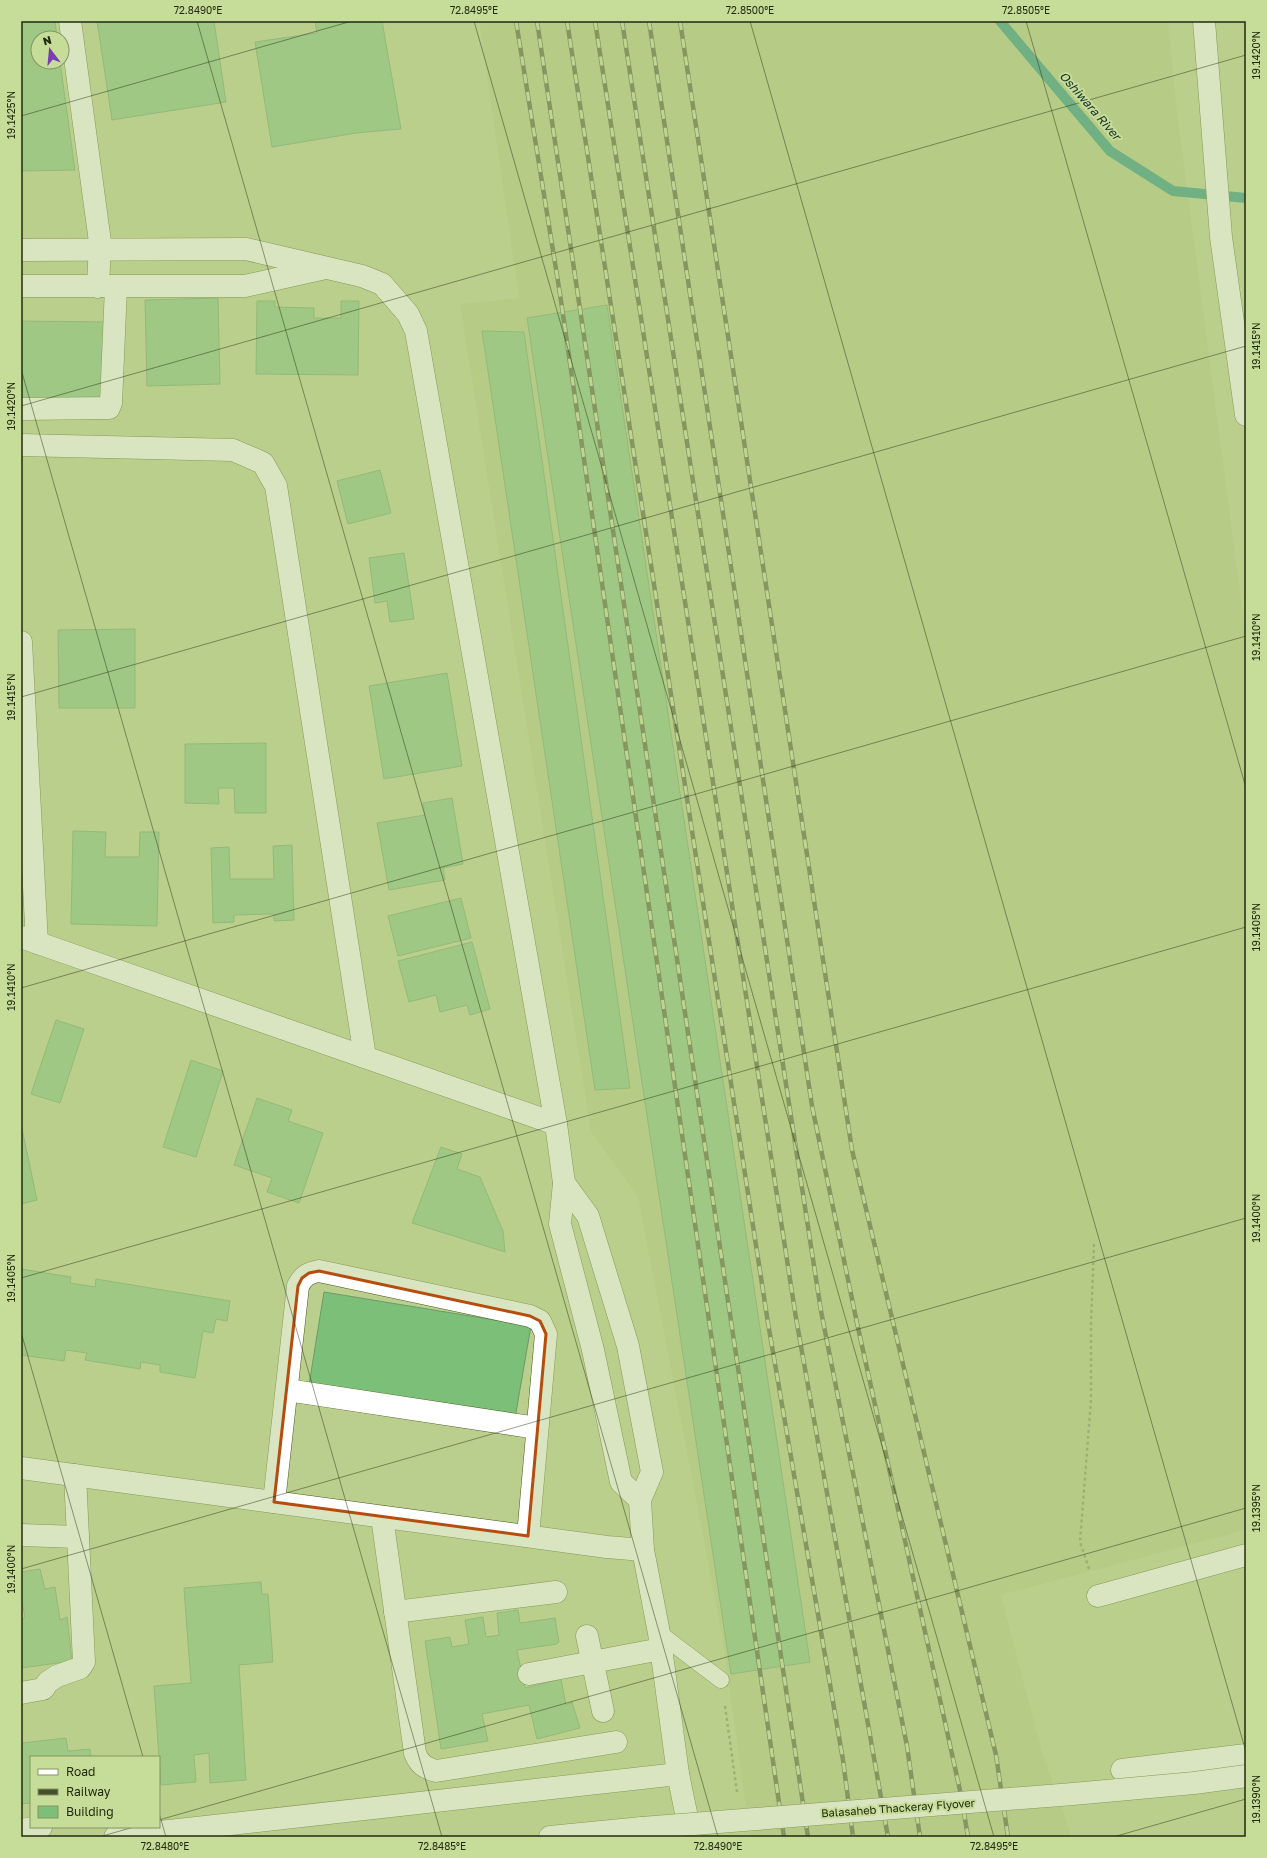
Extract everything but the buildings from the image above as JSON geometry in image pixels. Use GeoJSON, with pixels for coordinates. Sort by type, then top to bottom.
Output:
{"type":"FeatureCollection","features":[{"type":"Feature","properties":{"kind":"street"},"geometry":{"type":"LineString","coordinates":[[21,409],[109,408],[111,403],[107,287],[70,21]]}},
{"type":"Feature","properties":{"kind":"street"},"geometry":{"type":"LineString","coordinates":[[1204,21],[1221,237],[1246,415]]}},
{"type":"Feature","properties":{"kind":"street"},"geometry":{"type":"LineString","coordinates":[[21,250],[246,249],[362,276],[382,284],[408,314],[416,331],[556,1124],[564,1183],[560,1224],[593,1350],[621,1482],[640,1500]]}},
{"type":"Feature","properties":{"kind":"street"},"geometry":{"type":"LineString","coordinates":[[21,286],[245,286],[326,268]]}},
{"type":"Feature","properties":{"kind":"street"},"geometry":{"type":"LineString","coordinates":[[21,445],[233,450],[263,463],[276,486],[365,1057]]}},
{"type":"Feature","properties":{"kind":"street"},"geometry":{"type":"LineString","coordinates":[[21,642],[29,940],[556,1124]]}},
{"type":"Feature","properties":{"kind":"street"},"geometry":{"type":"LineString","coordinates":[[564,1183],[588,1216],[628,1346],[652,1472],[640,1500],[644,1550],[660,1641],[678,1774],[691,1837]]}},
{"type":"Feature","properties":{"kind":"street"},"geometry":{"type":"LineString","coordinates":[[274,1502],[298,1286],[302,1278],[309,1273],[319,1271],[530,1316],[540,1321],[546,1334],[528,1536]]}},
{"type":"Feature","properties":{"kind":"street"},"geometry":{"type":"LineString","coordinates":[[287,1390],[537,1428]]}},
{"type":"Feature","properties":{"kind":"street"},"geometry":{"type":"LineString","coordinates":[[21,1468],[607,1547],[644,1550]]}},
{"type":"Feature","properties":{"kind":"street"},"geometry":{"type":"LineString","coordinates":[[21,1693],[43,1689],[57,1676],[80,1668],[84,1662],[75,1475]]}},
{"type":"Feature","properties":{"kind":"street"},"geometry":{"type":"LineString","coordinates":[[382,1517],[414,1753],[418,1761],[426,1768],[436,1771],[616,1742]]}},
{"type":"Feature","properties":{"kind":"street"},"geometry":{"type":"LineString","coordinates":[[21,1535],[78,1537]]}},
{"type":"Feature","properties":{"kind":"street"},"geometry":{"type":"LineString","coordinates":[[1098,1596],[1246,1555]]}},
{"type":"Feature","properties":{"kind":"street"},"geometry":{"type":"LineString","coordinates":[[395,1612],[556,1592]]}},
{"type":"Feature","properties":{"kind":"street"},"geometry":{"type":"LineString","coordinates":[[587,1636],[603,1711]]}},
{"type":"Feature","properties":{"kind":"street"},"geometry":{"type":"LineString","coordinates":[[529,1674],[593,1662],[660,1641]]}},
{"type":"Feature","properties":{"kind":"street"},"geometry":{"type":"LineString","coordinates":[[1122,1770],[1246,1755]]}},
{"type":"Feature","properties":{"kind":"street"},"geometry":{"type":"LineString","coordinates":[[115,1837],[678,1774]]}},
{"type":"Feature","properties":{"kind":"street","name":"Balasaheb Thackeray Flyover"},"geometry":{"type":"LineString","coordinates":[[550,1837],[642,1828],[1194,1784],[1246,1776]]}},
{"type":"Feature","properties":{"kind":"street"},"geometry":{"type":"LineString","coordinates":[[21,1830],[34,1828]]}},
{"type":"Feature","properties":{"kind":"lane"},"geometry":{"type":"LineString","coordinates":[[660,1641],[721,1680]]}},
{"type":"Feature","properties":{"kind":"path"},"geometry":{"type":"LineString","coordinates":[[1094,1244],[1091,1324],[1091,1400],[1080,1542],[1098,1596]]}},
{"type":"Feature","properties":{"kind":"path"},"geometry":{"type":"LineString","coordinates":[[721,1680],[737,1793]]}},
{"type":"Feature","properties":{"kind":"highlighted area"},"geometry":{"type":"Polygon","coordinates":[[[319,1271],[530,1316],[540,1321],[546,1334],[528,1536],[274,1502],[298,1286],[302,1278],[309,1273],[319,1271]]]}},
{"type":"Feature","properties":{"kind":"shaded area"},"geometry":{"type":"Polygon","coordinates":[[[479,21],[1168,21],[1176,104],[1246,637],[1246,1530],[1001,1595],[1042,1752],[1072,1837],[750,1837],[722,1635],[638,1197],[591,1132],[460,304],[519,298],[479,21]]]}},
{"type":"Feature","properties":{"kind":"waterway","name":"Oshiwara River"},"geometry":{"type":"LineString","coordinates":[[1000,21],[1110,151],[1173,191],[1246,198]]}},
{"type":"Feature","properties":{"kind":"railway"},"geometry":{"type":"LineString","coordinates":[[516,21],[560,294],[784,1837]]}},
{"type":"Feature","properties":{"kind":"railway"},"geometry":{"type":"LineString","coordinates":[[537,21],[808,1837]]}},
{"type":"Feature","properties":{"kind":"railway"},"geometry":{"type":"LineString","coordinates":[[567,21],[768,1323],[843,1760],[853,1837]]}},
{"type":"Feature","properties":{"kind":"railway"},"geometry":{"type":"LineString","coordinates":[[595,21],[796,1318],[888,1837]]}},
{"type":"Feature","properties":{"kind":"railway"},"geometry":{"type":"LineString","coordinates":[[622,21],[821,1311],[907,1746],[920,1837]]}},
{"type":"Feature","properties":{"kind":"railway"},"geometry":{"type":"LineString","coordinates":[[649,21],[812,1106],[857,1323],[961,1795],[968,1837]]}},
{"type":"Feature","properties":{"kind":"railway"},"geometry":{"type":"LineString","coordinates":[[680,21],[852,1150],[996,1755],[1008,1837]]}}]}
